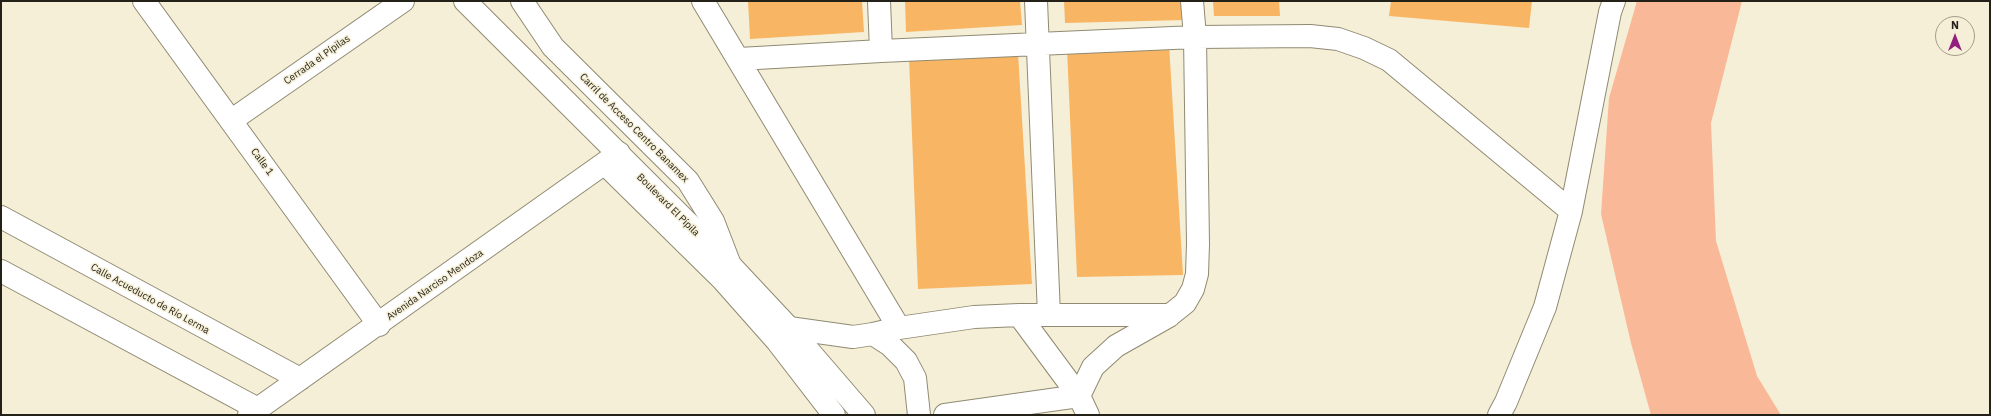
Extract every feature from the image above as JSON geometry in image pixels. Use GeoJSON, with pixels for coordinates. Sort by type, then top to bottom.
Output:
{"type":"FeatureCollection","features":[{"type":"Feature","properties":{"kind":"street","name":"Calle 1"},"geometry":{"type":"LineString","coordinates":[[144,1],[232,120],[379,325]]}},
{"type":"Feature","properties":{"kind":"street","name":"Cerrada el Pípilas"},"geometry":{"type":"LineString","coordinates":[[232,120],[402,1]]}},
{"type":"Feature","properties":{"kind":"street","name":"Boulevard El Pípila"},"geometry":{"type":"LineString","coordinates":[[465,1],[723,280],[783,335],[864,415]]}},
{"type":"Feature","properties":{"kind":"street","name":"Carril de Acceso Centro Banamex"},"geometry":{"type":"LineString","coordinates":[[522,1],[553,47],[688,181],[712,221],[730,266]]}},
{"type":"Feature","properties":{"kind":"street"},"geometry":{"type":"LineString","coordinates":[[703,1],[899,328]]}},
{"type":"Feature","properties":{"kind":"street"},"geometry":{"type":"LineString","coordinates":[[879,1],[881,51]]}},
{"type":"Feature","properties":{"kind":"street"},"geometry":{"type":"LineString","coordinates":[[1036,1],[1049,315]]}},
{"type":"Feature","properties":{"kind":"street"},"geometry":{"type":"LineString","coordinates":[[1083,406],[1093,367],[1116,346],[1170,315],[1186,303],[1197,274],[1198,244],[1195,37],[1192,1]]}},
{"type":"Feature","properties":{"kind":"street"},"geometry":{"type":"LineString","coordinates":[[1499,415],[1506,402],[1545,307],[1570,211],[1614,1]]}},
{"type":"Feature","properties":{"kind":"street"},"geometry":{"type":"LineString","coordinates":[[739,59],[1195,37],[1310,36],[1338,39],[1364,48],[1390,60],[1570,211]]}},
{"type":"Feature","properties":{"kind":"street","name":"Boulevard El Pípila"},"geometry":{"type":"LineString","coordinates":[[612,159],[634,172],[730,266],[783,335],[834,415]]}},
{"type":"Feature","properties":{"kind":"street","name":"Avenida Narciso Mendoza"},"geometry":{"type":"LineString","coordinates":[[253,412],[379,325],[612,159]]}},
{"type":"Feature","properties":{"kind":"street","name":"Calle Acueducto de Río Lerma"},"geometry":{"type":"LineString","coordinates":[[1,217],[300,379]]}},
{"type":"Feature","properties":{"kind":"street"},"geometry":{"type":"LineString","coordinates":[[1,272],[253,412]]}},
{"type":"Feature","properties":{"kind":"street"},"geometry":{"type":"LineString","coordinates":[[783,335],[853,337],[899,328],[974,317],[1019,315],[1170,315]]}},
{"type":"Feature","properties":{"kind":"street"},"geometry":{"type":"LineString","coordinates":[[1019,315],[1083,406]]}},
{"type":"Feature","properties":{"kind":"street"},"geometry":{"type":"LineString","coordinates":[[873,334],[890,345],[906,361],[915,378],[920,415]]}},
{"type":"Feature","properties":{"kind":"street"},"geometry":{"type":"LineString","coordinates":[[946,415],[1083,406]]}},
{"type":"Feature","properties":{"kind":"shaded area"},"geometry":{"type":"Polygon","coordinates":[[[1637,1],[1742,1],[1711,123],[1716,241],[1757,376],[1781,415],[1651,415],[1631,343],[1601,214],[1609,98],[1637,1]]]}},
{"type":"Feature","properties":{"kind":"building"},"geometry":{"type":"Polygon","coordinates":[[[748,1],[862,1],[864,32],[750,39],[748,1]]]}},
{"type":"Feature","properties":{"kind":"building"},"geometry":{"type":"Polygon","coordinates":[[[905,1],[1020,1],[1022,25],[906,32],[905,1]]]}},
{"type":"Feature","properties":{"kind":"building"},"geometry":{"type":"Polygon","coordinates":[[[1064,1],[1184,1],[1185,20],[1065,23],[1064,1]]]}},
{"type":"Feature","properties":{"kind":"building"},"geometry":{"type":"Polygon","coordinates":[[[1213,1],[1279,1],[1280,16],[1214,16],[1213,1]]]}},
{"type":"Feature","properties":{"kind":"building"},"geometry":{"type":"Polygon","coordinates":[[[1391,1],[1532,1],[1529,28],[1389,16],[1391,1]]]}},
{"type":"Feature","properties":{"kind":"building"},"geometry":{"type":"Polygon","coordinates":[[[1169,44],[1183,275],[1077,277],[1067,49],[1169,44]]]}},
{"type":"Feature","properties":{"kind":"building"},"geometry":{"type":"Polygon","coordinates":[[[1018,53],[1032,284],[918,289],[909,58],[1018,53]]]}}]}
